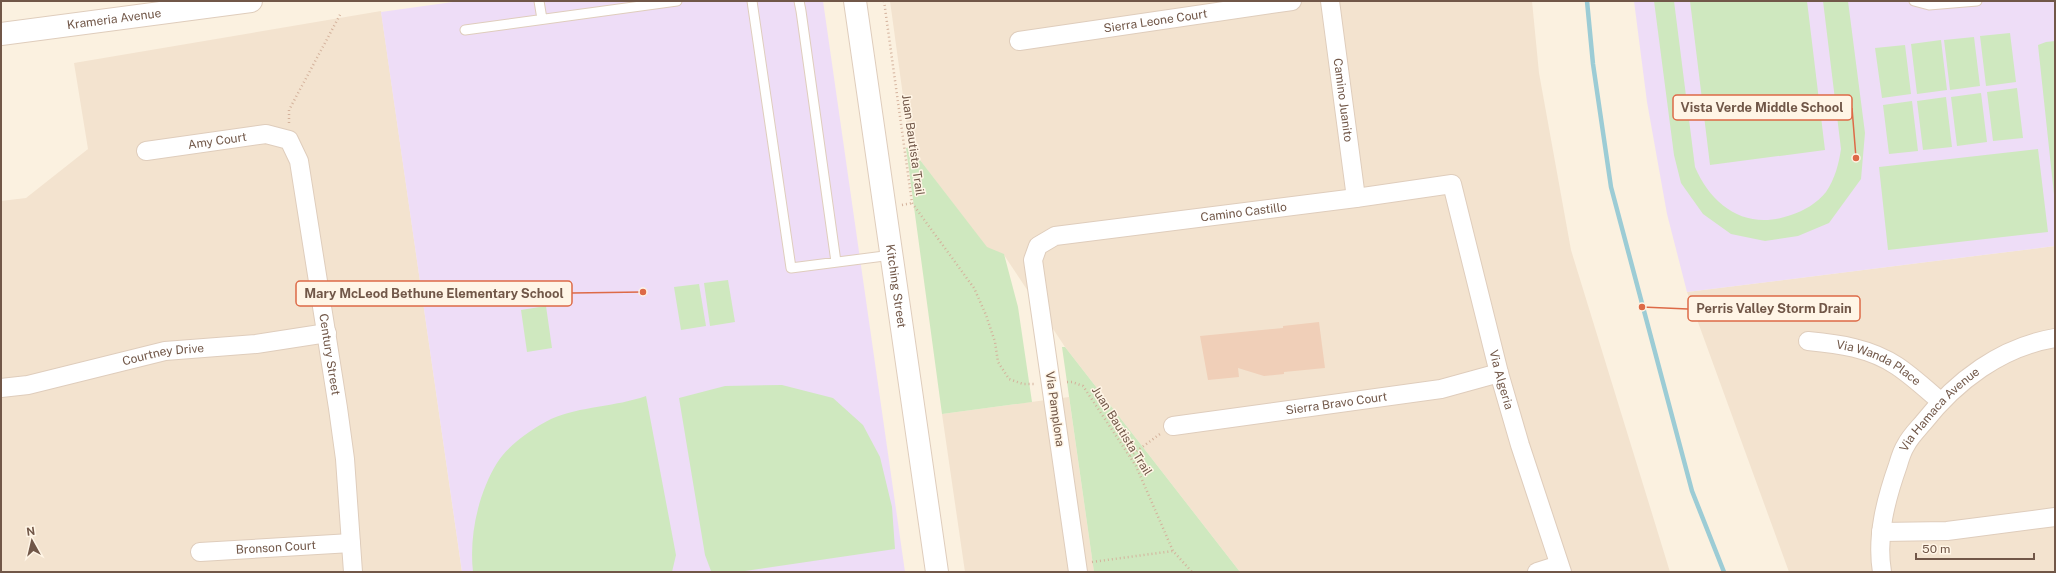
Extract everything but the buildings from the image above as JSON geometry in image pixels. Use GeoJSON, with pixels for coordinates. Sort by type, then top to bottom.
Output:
{"type":"FeatureCollection","features":[{"type":"Feature","properties":{"kind":"street","name":"Krameria Avenue"},"geometry":{"type":"LineString","coordinates":[[1,34],[251,1]]}},
{"type":"Feature","properties":{"kind":"street","name":"Kitching Street"},"geometry":{"type":"LineString","coordinates":[[856,1],[936,572]]}},
{"type":"Feature","properties":{"kind":"street","name":"Sierra Leone Court"},"geometry":{"type":"LineString","coordinates":[[1019,41],[1292,1]]}},
{"type":"Feature","properties":{"kind":"street","name":"Camino Juanito"},"geometry":{"type":"LineString","coordinates":[[1330,1],[1356,198]]}},
{"type":"Feature","properties":{"kind":"street","name":"Amy Court"},"geometry":{"type":"LineString","coordinates":[[146,151],[266,134],[289,140]]}},
{"type":"Feature","properties":{"kind":"street","name":"Century Street"},"geometry":{"type":"LineString","coordinates":[[289,140],[299,161],[327,333],[345,459],[353,572]]}},
{"type":"Feature","properties":{"kind":"street","name":"Camino Castillo"},"geometry":{"type":"LineString","coordinates":[[1038,246],[1055,236],[1356,198],[1452,184]]}},
{"type":"Feature","properties":{"kind":"street","name":"Via Algeria"},"geometry":{"type":"LineString","coordinates":[[1452,184],[1499,373],[1520,445],[1561,568]]}},
{"type":"Feature","properties":{"kind":"street","name":"Via Pamplona"},"geometry":{"type":"LineString","coordinates":[[1038,246],[1033,260],[1078,568]]}},
{"type":"Feature","properties":{"kind":"street","name":"Courtney Drive"},"geometry":{"type":"LineString","coordinates":[[1,388],[28,385],[165,351],[256,344],[327,333]]}},
{"type":"Feature","properties":{"kind":"street","name":"Via Hamaca Avenue"},"geometry":{"type":"LineString","coordinates":[[1882,572],[1881,532],[1890,486],[1905,445],[1940,401],[1969,376],[1996,358],[2024,347],[2055,338]]}},
{"type":"Feature","properties":{"kind":"street","name":"Via Wanda Place"},"geometry":{"type":"LineString","coordinates":[[1808,341],[1838,344],[1867,351],[1896,366],[1940,401]]}},
{"type":"Feature","properties":{"kind":"street","name":"Sierra Bravo Court"},"geometry":{"type":"LineString","coordinates":[[1172,426],[1441,389],[1499,373]]}},
{"type":"Feature","properties":{"kind":"street"},"geometry":{"type":"LineString","coordinates":[[1881,532],[1947,531],[2055,517]]}},
{"type":"Feature","properties":{"kind":"street","name":"Bronson Court"},"geometry":{"type":"LineString","coordinates":[[200,552],[351,543]]}},
{"type":"Feature","properties":{"kind":"street"},"geometry":{"type":"LineString","coordinates":[[1537,572],[1561,568]]}},
{"type":"Feature","properties":{"kind":"lane"},"geometry":{"type":"LineString","coordinates":[[539,1],[542,19]]}},
{"type":"Feature","properties":{"kind":"lane"},"geometry":{"type":"LineString","coordinates":[[465,30],[677,1]]}},
{"type":"Feature","properties":{"kind":"lane"},"geometry":{"type":"LineString","coordinates":[[752,1],[791,268],[892,255]]}},
{"type":"Feature","properties":{"kind":"lane"},"geometry":{"type":"LineString","coordinates":[[799,1],[836,262]]}},
{"type":"Feature","properties":{"kind":"lane"},"geometry":{"type":"LineString","coordinates":[[1914,1],[1930,5],[1978,1]]}},
{"type":"Feature","properties":{"kind":"path","name":"Juan Bautista Trail"},"geometry":{"type":"LineString","coordinates":[[884,1],[912,203],[974,288],[986,315],[998,362],[1008,379],[1022,384],[1072,382],[1083,386],[1130,456],[1162,522],[1173,551],[1192,572]]}},
{"type":"Feature","properties":{"kind":"path"},"geometry":{"type":"LineString","coordinates":[[289,140],[288,110],[341,13]]}},
{"type":"Feature","properties":{"kind":"path"},"geometry":{"type":"LineString","coordinates":[[1130,456],[1172,426]]}},
{"type":"Feature","properties":{"kind":"path"},"geometry":{"type":"LineString","coordinates":[[1078,568],[1173,551]]}},
{"type":"Feature","properties":{"kind":"shaded area"},"geometry":{"type":"Polygon","coordinates":[[[460,1],[823,1],[905,572],[462,572],[381,12],[460,1]]]}},
{"type":"Feature","properties":{"kind":"shaded area"},"geometry":{"type":"Polygon","coordinates":[[[890,1],[1532,1],[1539,73],[1571,250],[1670,572],[1240,572],[1065,347],[1004,255],[987,248],[910,147],[890,1]]]}},
{"type":"Feature","properties":{"kind":"shaded area"},"geometry":{"type":"Polygon","coordinates":[[[1634,1],[2055,1],[2055,246],[1687,292],[1667,214],[1647,102],[1634,1]]]}},
{"type":"Feature","properties":{"kind":"shaded area"},"geometry":{"type":"Polygon","coordinates":[[[381,11],[462,572],[1,572],[1,201],[26,198],[88,149],[74,63],[381,11]]]}},
{"type":"Feature","properties":{"kind":"shaded area"},"geometry":{"type":"Polygon","coordinates":[[[2055,246],[2055,572],[1789,572],[1687,292],[2055,246]]]}},
{"type":"Feature","properties":{"kind":"shaded area"},"geometry":{"type":"Polygon","coordinates":[[[1069,397],[1094,572],[965,572],[942,414],[1069,397]]]}},
{"type":"Feature","properties":{"kind":"green space"},"geometry":{"type":"Polygon","coordinates":[[[1654,1],[1674,1],[1695,167],[1711,194],[1721,204],[1733,212],[1760,220],[1775,219],[1791,215],[1805,209],[1819,200],[1826,192],[1834,176],[1841,149],[1823,1],[1848,1],[1865,133],[1861,179],[1829,223],[1798,236],[1765,241],[1731,234],[1703,214],[1681,183],[1674,155],[1654,1]]]}},
{"type":"Feature","properties":{"kind":"green space"},"geometry":{"type":"Polygon","coordinates":[[[1690,1],[1807,1],[1825,150],[1710,165],[1690,1]]]}},
{"type":"Feature","properties":{"kind":"green space"},"geometry":{"type":"Polygon","coordinates":[[[2010,33],[2016,82],[1986,86],[1980,36],[2010,33]]]}},
{"type":"Feature","properties":{"kind":"green space"},"geometry":{"type":"Polygon","coordinates":[[[1974,37],[1980,86],[1950,90],[1944,40],[1974,37]]]}},
{"type":"Feature","properties":{"kind":"green space"},"geometry":{"type":"Polygon","coordinates":[[[1941,40],[1947,90],[1917,94],[1911,44],[1941,40]]]}},
{"type":"Feature","properties":{"kind":"green space"},"geometry":{"type":"Polygon","coordinates":[[[2055,41],[2055,204],[2038,45],[2055,41]]]}},
{"type":"Feature","properties":{"kind":"green space"},"geometry":{"type":"Polygon","coordinates":[[[1905,45],[1911,94],[1882,98],[1875,48],[1905,45]]]}},
{"type":"Feature","properties":{"kind":"green space"},"geometry":{"type":"Polygon","coordinates":[[[2017,88],[2023,138],[1993,141],[1987,92],[2017,88]]]}},
{"type":"Feature","properties":{"kind":"green space"},"geometry":{"type":"Polygon","coordinates":[[[1981,93],[1987,142],[1957,146],[1951,97],[1981,93]]]}},
{"type":"Feature","properties":{"kind":"green space"},"geometry":{"type":"Polygon","coordinates":[[[1946,97],[1952,147],[1923,150],[1917,101],[1946,97]]]}},
{"type":"Feature","properties":{"kind":"green space"},"geometry":{"type":"Polygon","coordinates":[[[1912,101],[1918,151],[1889,154],[1883,105],[1912,101]]]}},
{"type":"Feature","properties":{"kind":"green space"},"geometry":{"type":"Polygon","coordinates":[[[910,147],[987,247],[1004,254],[1018,307],[1032,402],[942,414],[906,148],[910,147]]]}},
{"type":"Feature","properties":{"kind":"green space"},"geometry":{"type":"Polygon","coordinates":[[[2038,149],[2048,232],[1888,250],[1879,167],[2038,149]]]}},
{"type":"Feature","properties":{"kind":"green space"},"geometry":{"type":"Polygon","coordinates":[[[728,280],[735,322],[710,326],[704,283],[728,280]]]}},
{"type":"Feature","properties":{"kind":"green space"},"geometry":{"type":"Polygon","coordinates":[[[699,284],[706,326],[681,330],[674,287],[699,284]]]}},
{"type":"Feature","properties":{"kind":"green space"},"geometry":{"type":"Polygon","coordinates":[[[546,306],[552,348],[527,352],[521,310],[546,306]]]}},
{"type":"Feature","properties":{"kind":"green space"},"geometry":{"type":"Polygon","coordinates":[[[1062,347],[1065,347],[1240,572],[1094,572],[1062,347]]]}},
{"type":"Feature","properties":{"kind":"green space"},"geometry":{"type":"Polygon","coordinates":[[[782,385],[833,398],[863,425],[880,457],[892,507],[895,549],[738,572],[711,571],[705,555],[679,398],[725,386],[782,385]]]}},
{"type":"Feature","properties":{"kind":"green space"},"geometry":{"type":"Polygon","coordinates":[[[646,396],[676,555],[672,572],[473,572],[472,544],[476,516],[490,475],[507,450],[536,427],[551,419],[574,411],[634,400],[646,396]]]}},
{"type":"Feature","properties":{"kind":"waterway"},"geometry":{"type":"LineString","coordinates":[[1587,1],[1593,64],[1611,187],[1692,491],[1724,572]]}},
{"type":"Feature","properties":{"kind":"place","name":"Vista Verde Middle School"},"geometry":{"type":"Point","coordinates":[1856,158]}},
{"type":"Feature","properties":{"kind":"place","name":"Mary McLeod Bethune Elementary School"},"geometry":{"type":"Point","coordinates":[643,292]}},
{"type":"Feature","properties":{"kind":"place","name":"Perris Valley Storm Drain"},"geometry":{"type":"Point","coordinates":[1642,307]}}]}
